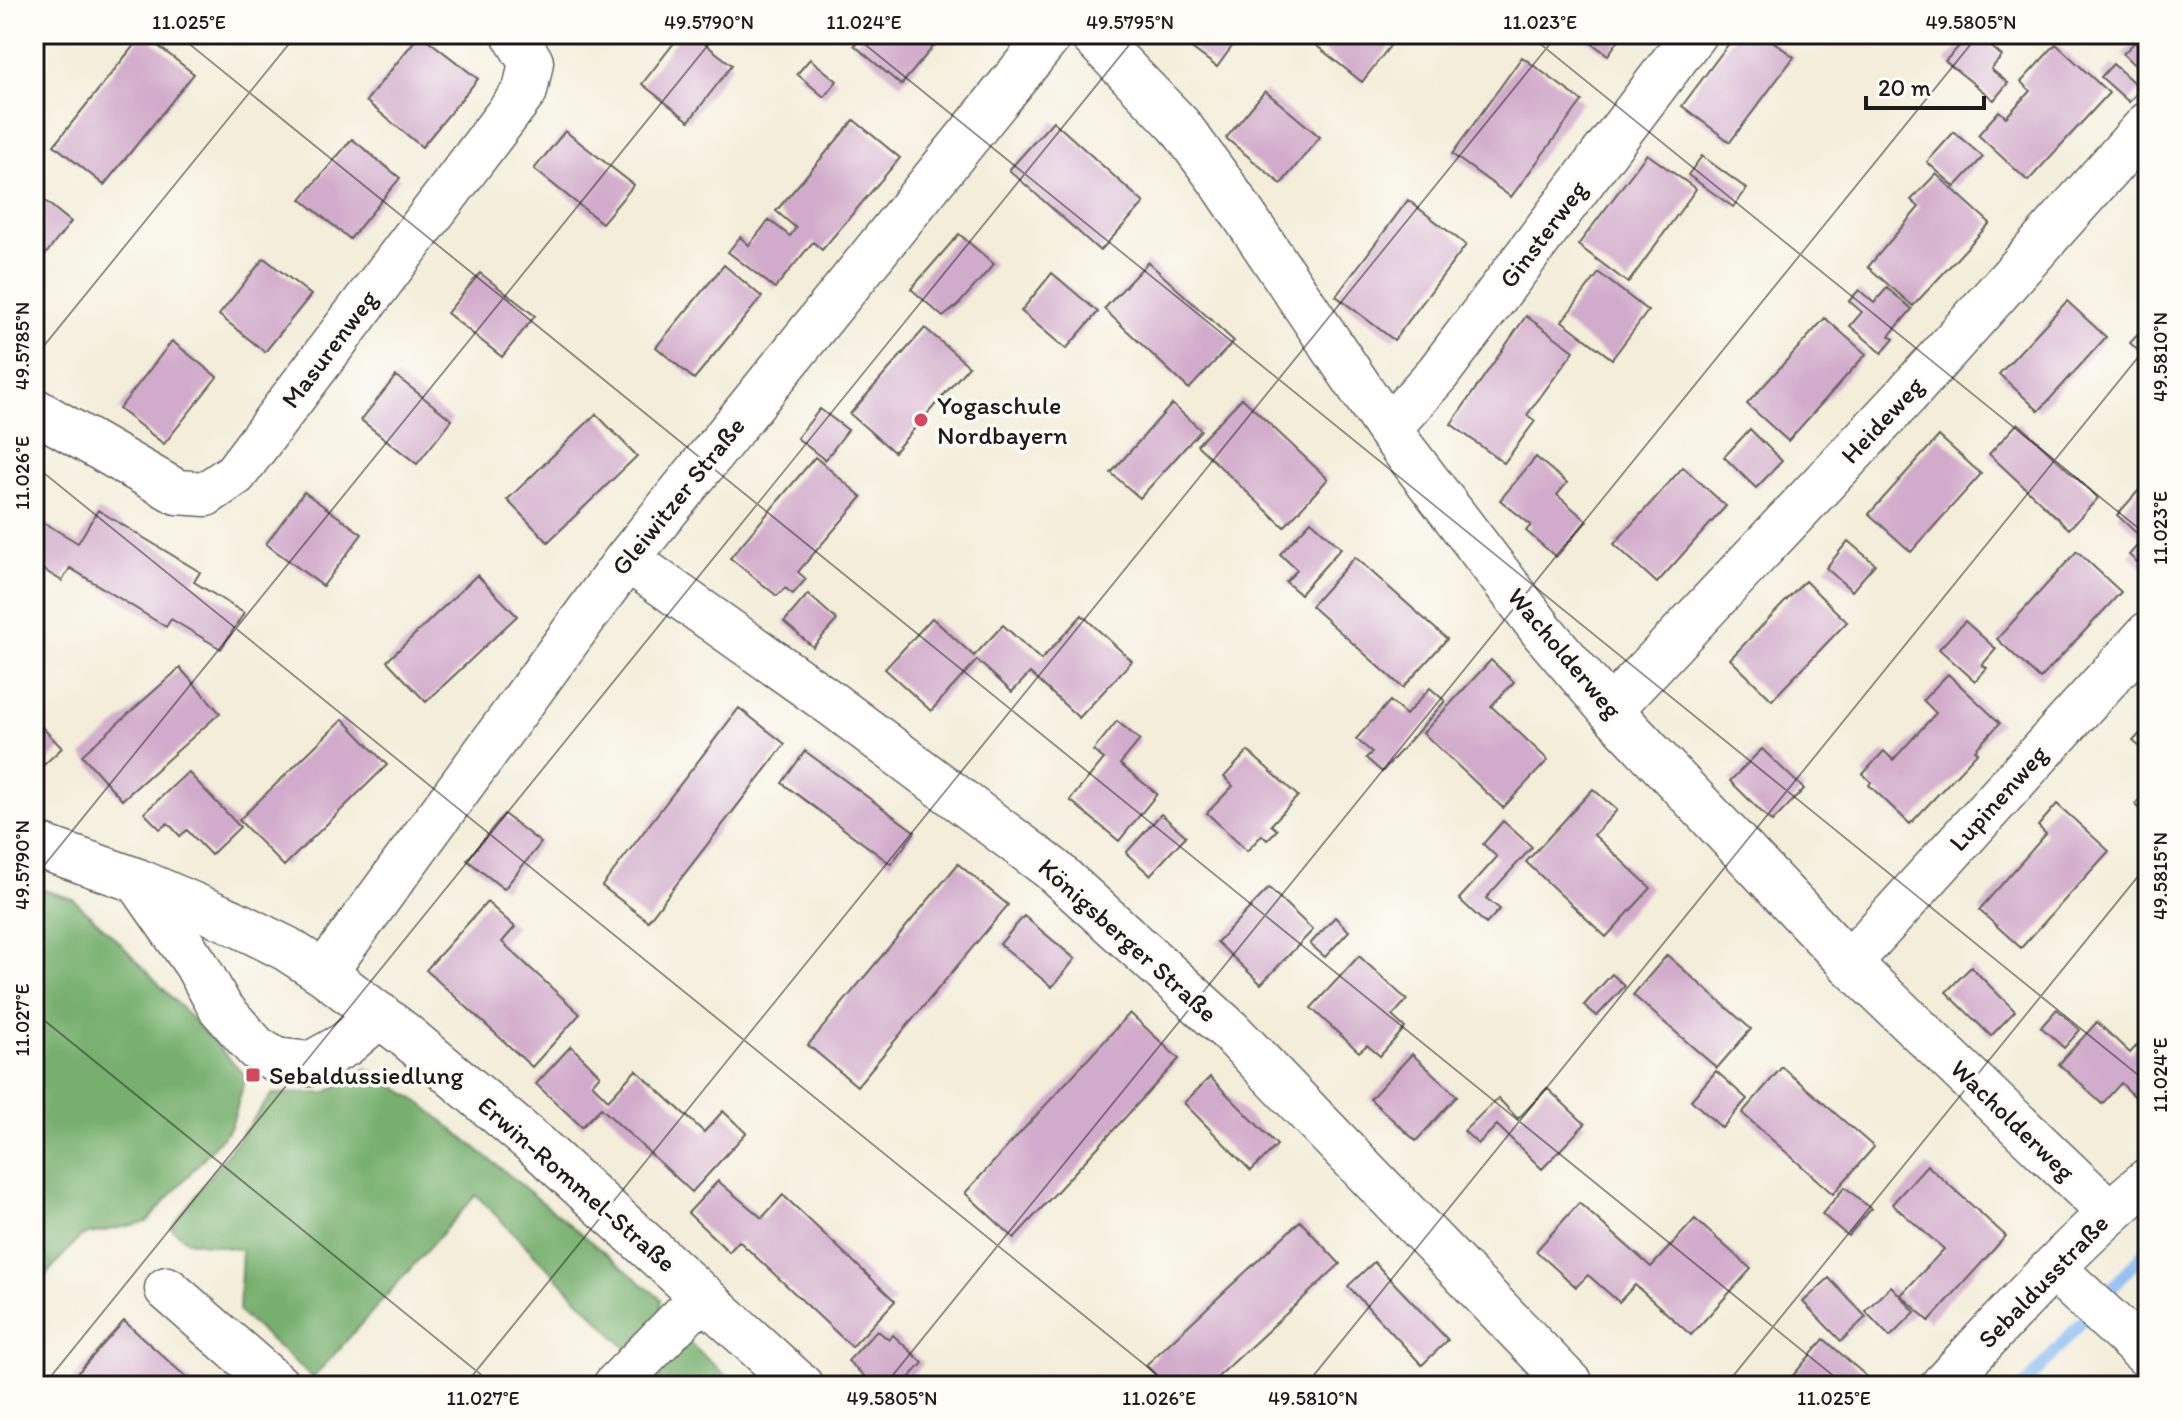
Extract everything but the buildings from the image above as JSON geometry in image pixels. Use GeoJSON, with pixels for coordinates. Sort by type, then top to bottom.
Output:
{"type":"FeatureCollection","features":[{"type":"Feature","properties":{"kind":"street","name":"Masurenweg"},"geometry":{"type":"LineString","coordinates":[[34,410],[177,492],[206,494],[235,474],[525,91],[531,62],[514,34]]}},
{"type":"Feature","properties":{"kind":"street","name":"Gleiwitzer Straße"},"geometry":{"type":"LineString","coordinates":[[324,973],[627,559],[1051,34]]}},
{"type":"Feature","properties":{"kind":"street","name":"Wacholderweg"},"geometry":{"type":"LineString","coordinates":[[1091,34],[1179,125],[1224,186],[1388,429],[1544,633],[1610,710],[1849,963],[2109,1212]]}},
{"type":"Feature","properties":{"kind":"street","name":"Ginsterweg"},"geometry":{"type":"LineString","coordinates":[[1388,429],[1438,373],[1694,34]]}},
{"type":"Feature","properties":{"kind":"street","name":"Heideweg"},"geometry":{"type":"LineString","coordinates":[[1610,710],[1907,394],[2148,124]]}},
{"type":"Feature","properties":{"kind":"street","name":"Königsberger Straße"},"geometry":{"type":"LineString","coordinates":[[627,559],[832,704],[1052,869],[1230,1031],[1572,1386]]}},
{"type":"Feature","properties":{"kind":"street","name":"Lupinenweg"},"geometry":{"type":"LineString","coordinates":[[1849,963],[2148,634]]}},
{"type":"Feature","properties":{"kind":"street","name":"Erwin-Rommel-Straße"},"geometry":{"type":"LineString","coordinates":[[34,844],[138,881],[245,928],[287,949],[324,973],[380,1015],[536,1145],[801,1386]]}},
{"type":"Feature","properties":{"kind":"street"},"geometry":{"type":"LineString","coordinates":[[138,881],[196,964],[220,1007],[256,1048],[276,1060],[310,1064],[346,1044],[380,1015]]}},
{"type":"Feature","properties":{"kind":"street","name":"Sebaldusstraße"},"geometry":{"type":"LineString","coordinates":[[1942,1386],[2063,1277],[2109,1212],[2148,1180]]}},
{"type":"Feature","properties":{"kind":"street"},"geometry":{"type":"LineString","coordinates":[[2063,1277],[2134,1343]]}},
{"type":"Feature","properties":{"kind":"street"},"geometry":{"type":"LineString","coordinates":[[167,1289],[278,1386]]}},
{"type":"Feature","properties":{"kind":"street"},"geometry":{"type":"LineString","coordinates":[[615,1386],[703,1296]]}},
{"type":"Feature","properties":{"kind":"green space"},"geometry":{"type":"Polygon","coordinates":[[[34,887],[73,899],[118,941],[246,1076],[231,1127],[147,1222],[81,1236],[34,1288],[34,887]]]}},
{"type":"Feature","properties":{"kind":"green space"},"geometry":{"type":"Polygon","coordinates":[[[367,1068],[422,1104],[661,1299],[660,1316],[627,1349],[476,1195],[313,1378],[239,1312],[242,1250],[188,1241],[171,1228],[272,1094],[325,1093],[367,1068]]]}},
{"type":"Feature","properties":{"kind":"green space"},"geometry":{"type":"Polygon","coordinates":[[[687,1341],[738,1386],[653,1386],[687,1341]]]}},
{"type":"Feature","properties":{"kind":"waterway"},"geometry":{"type":"LineString","coordinates":[[2024,1386],[2148,1248]]}},
{"type":"Feature","properties":{"kind":"place","name":"Yogaschule Nordbayern"},"geometry":{"type":"Point","coordinates":[921,420]}},
{"type":"Feature","properties":{"kind":"place","name":"Sebaldussiedlung"},"geometry":{"type":"Point","coordinates":[253,1075]}}]}
